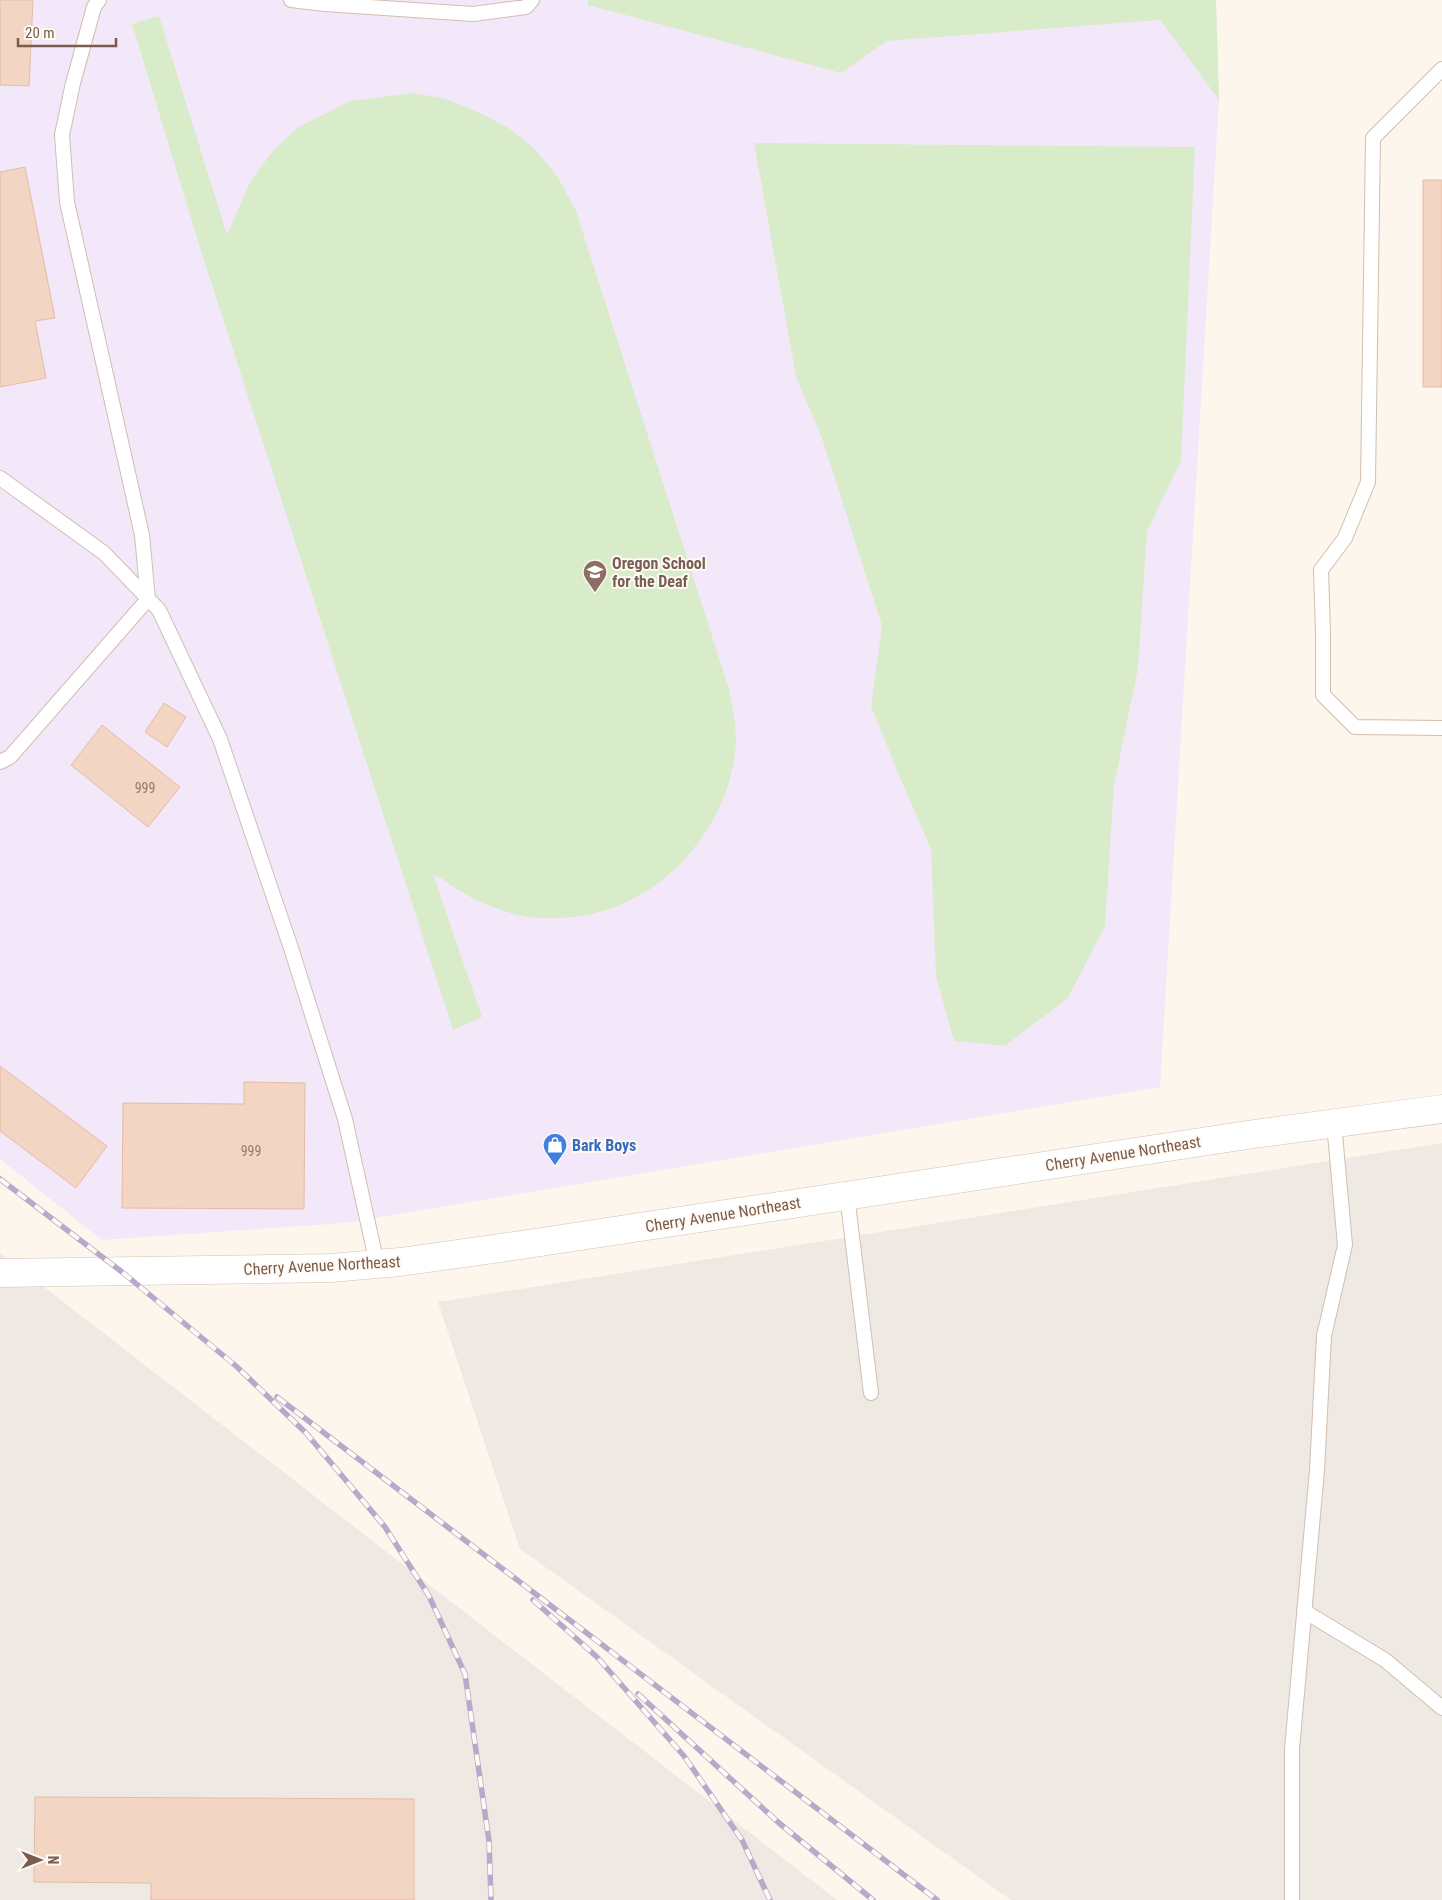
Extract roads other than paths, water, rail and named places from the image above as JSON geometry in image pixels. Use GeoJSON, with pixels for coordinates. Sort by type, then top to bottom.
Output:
{"type":"FeatureCollection","features":[{"type":"Feature","properties":{"kind":"main road","name":"Cherry Avenue Northeast"},"geometry":{"type":"LineString","coordinates":[[0,1273],[331,1268],[377,1264],[520,1246],[1254,1134],[1442,1109]]}},
{"type":"Feature","properties":{"kind":"lane"},"geometry":{"type":"LineString","coordinates":[[0,762],[10,757],[148,599],[142,535],[67,202],[62,135],[73,83],[94,7],[99,0]]}},
{"type":"Feature","properties":{"kind":"lane"},"geometry":{"type":"LineString","coordinates":[[291,0],[473,14],[526,6],[532,0]]}},
{"type":"Feature","properties":{"kind":"lane"},"geometry":{"type":"LineString","coordinates":[[1442,69],[1372,138],[1368,482],[1346,538],[1321,570],[1323,696],[1355,727],[1442,728]]}},
{"type":"Feature","properties":{"kind":"lane"},"geometry":{"type":"LineString","coordinates":[[0,478],[104,553],[159,610],[220,739],[291,948],[345,1119],[377,1264]]}},
{"type":"Feature","properties":{"kind":"lane"},"geometry":{"type":"LineString","coordinates":[[1292,1900],[1292,1748],[1317,1470],[1324,1336],[1345,1245],[1334,1123]]}},
{"type":"Feature","properties":{"kind":"lane"},"geometry":{"type":"LineString","coordinates":[[847,1195],[870,1392]]}},
{"type":"Feature","properties":{"kind":"lane"},"geometry":{"type":"LineString","coordinates":[[1304,1611],[1385,1660],[1442,1708]]}},
{"type":"Feature","properties":{"kind":"railway"},"geometry":{"type":"LineString","coordinates":[[0,1179],[122,1272],[236,1366],[306,1433],[385,1527],[429,1596],[465,1674],[489,1841],[491,1900]]}},
{"type":"Feature","properties":{"kind":"railway"},"geometry":{"type":"LineString","coordinates":[[277,1397],[937,1900]]}},
{"type":"Feature","properties":{"kind":"railway"},"geometry":{"type":"LineString","coordinates":[[533,1600],[597,1657],[684,1756],[742,1840],[770,1900]]}},
{"type":"Feature","properties":{"kind":"railway"},"geometry":{"type":"LineString","coordinates":[[638,1694],[779,1823],[873,1900]]}},
{"type":"Feature","properties":{"kind":"place","name":"Oregon School for the Deaf"},"geometry":{"type":"Point","coordinates":[595,593]}},
{"type":"Feature","properties":{"kind":"place","name":"Bark Boys"},"geometry":{"type":"Point","coordinates":[555,1166]}}]}
